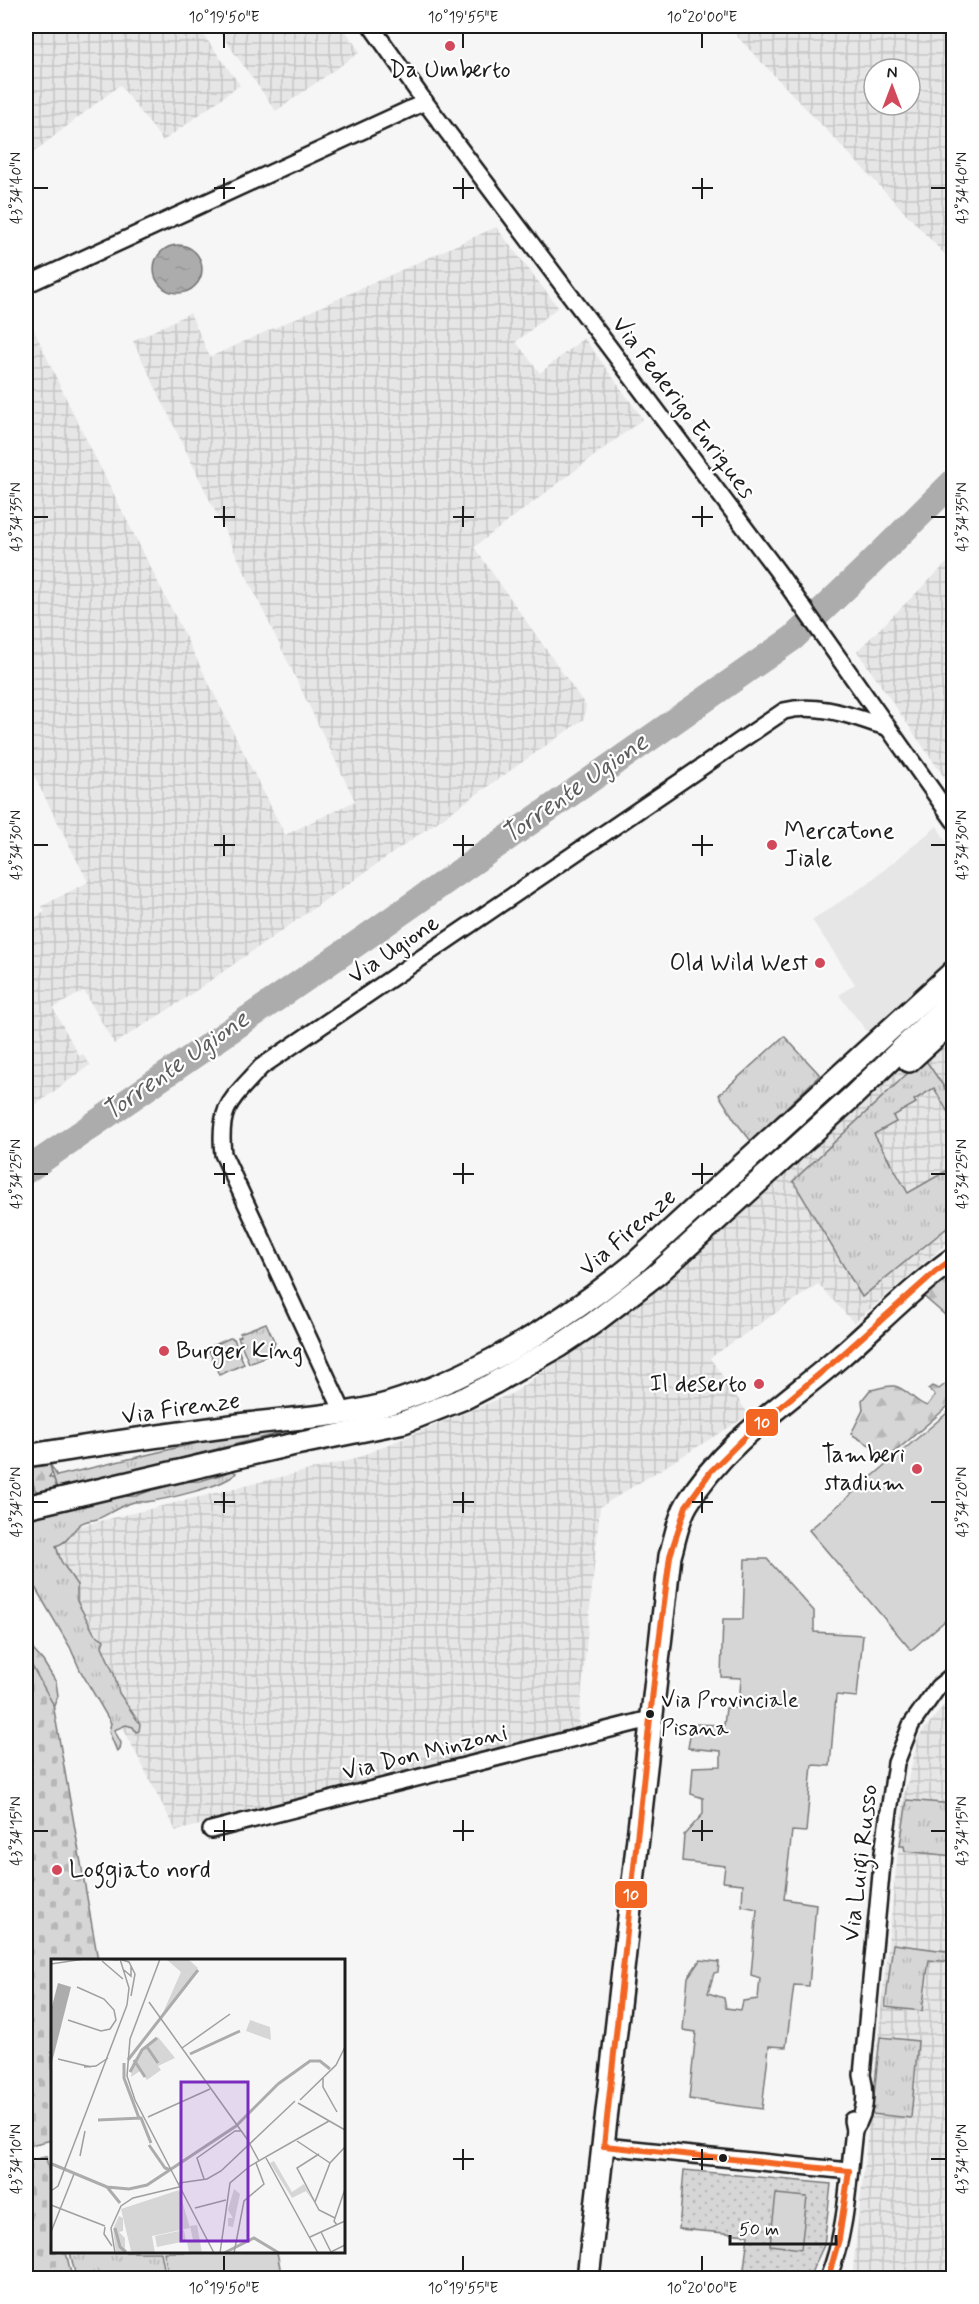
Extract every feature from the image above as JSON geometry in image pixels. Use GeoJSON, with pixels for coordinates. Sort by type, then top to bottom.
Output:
{"type":"FeatureCollection","features":[{"type":"Feature","properties":{"kind":"main road","name":"Via Firenze"},"geometry":{"type":"LineString","coordinates":[[26,1456],[247,1424],[344,1414],[402,1400],[503,1355],[589,1301],[633,1265],[954,971]]}},
{"type":"Feature","properties":{"kind":"main road","name":"Via Firenze"},"geometry":{"type":"LineString","coordinates":[[26,1507],[281,1447],[404,1422],[465,1398],[559,1346],[592,1324],[659,1272],[853,1096],[954,998]]}},
{"type":"Feature","properties":{"kind":"main road","name":"Via Firenze"},"geometry":{"type":"LineString","coordinates":[[853,1096],[898,1071],[954,1020]]}},
{"type":"Feature","properties":{"kind":"main road"},"geometry":{"type":"LineString","coordinates":[[588,2278],[670,1556],[686,1506],[711,1471],[747,1435],[842,1355],[934,1272],[954,1258]]}},
{"type":"Feature","properties":{"kind":"main road","name":"Via Firenze"},"geometry":{"type":"LineString","coordinates":[[281,1447],[314,1432],[344,1414]]}},
{"type":"Feature","properties":{"kind":"street","name":"Via Federigo Enriques"},"geometry":{"type":"LineString","coordinates":[[371,26],[425,102],[778,572],[954,821]]}},
{"type":"Feature","properties":{"kind":"street"},"geometry":{"type":"LineString","coordinates":[[26,285],[425,102]]}},
{"type":"Feature","properties":{"kind":"street","name":"Via Ugione"},"geometry":{"type":"LineString","coordinates":[[344,1414],[223,1154],[222,1123],[231,1101],[261,1067],[784,711],[801,706],[818,708],[886,727]]}},
{"type":"Feature","properties":{"kind":"street","name":"Via Luigi Russo"},"geometry":{"type":"LineString","coordinates":[[828,2278],[840,2237],[854,2130],[862,2118],[865,2089],[862,2075],[884,1853],[896,1763],[911,1725],[938,1687],[954,1674]]}},
{"type":"Feature","properties":{"kind":"street","name":"Via Don Minzoni"},"geometry":{"type":"LineString","coordinates":[[211,1830],[650,1719]]}},
{"type":"Feature","properties":{"kind":"street"},"geometry":{"type":"LineString","coordinates":[[604,2146],[849,2171]]}},
{"type":"Feature","properties":{"kind":"shaded area"},"geometry":{"type":"Polygon","coordinates":[[[26,26],[197,26],[240,85],[163,141],[120,85],[26,158],[26,26]]]}},
{"type":"Feature","properties":{"kind":"shaded area"},"geometry":{"type":"Polygon","coordinates":[[[215,26],[342,26],[360,52],[276,111],[215,26]]]}},
{"type":"Feature","properties":{"kind":"shaded area"},"geometry":{"type":"Polygon","coordinates":[[[727,26],[953,26],[953,263],[727,26]]]}},
{"type":"Feature","properties":{"kind":"shaded area"},"geometry":{"type":"Polygon","coordinates":[[[496,227],[558,307],[516,342],[540,373],[584,338],[643,419],[474,547],[586,706],[584,719],[177,1004],[114,1044],[84,991],[53,1008],[79,1056],[83,1054],[90,1065],[26,1112],[26,922],[45,912],[42,906],[88,882],[26,760],[26,313],[71,409],[285,835],[355,801],[133,341],[190,313],[210,357],[496,227]]]}},
{"type":"Feature","properties":{"kind":"shaded area"},"geometry":{"type":"Polygon","coordinates":[[[953,557],[953,790],[857,651],[953,557]]]}},
{"type":"Feature","properties":{"kind":"shaded area"},"geometry":{"type":"Polygon","coordinates":[[[937,826],[953,854],[953,955],[868,1033],[839,995],[855,984],[812,920],[867,884],[937,826]]]}},
{"type":"Feature","properties":{"kind":"shaded area"},"geometry":{"type":"Polygon","coordinates":[[[953,1009],[953,1238],[854,1323],[818,1284],[710,1358],[749,1415],[600,1507],[578,1729],[176,1831],[26,1539],[351,1460],[513,1393],[667,1282],[953,1009]]]}},
{"type":"Feature","properties":{"kind":"shaded area"},"geometry":{"type":"Polygon","coordinates":[[[953,1694],[953,2278],[852,2278],[904,1795],[919,1736],[953,1694]]]}},
{"type":"Feature","properties":{"kind":"green space"},"geometry":{"type":"Polygon","coordinates":[[[784,1036],[820,1075],[751,1141],[719,1095],[784,1036]]]}},
{"type":"Feature","properties":{"kind":"green space"},"geometry":{"type":"Polygon","coordinates":[[[924,1058],[953,1100],[953,1121],[934,1088],[914,1100],[916,1103],[893,1116],[896,1122],[874,1134],[908,1193],[953,1167],[953,1223],[862,1297],[793,1181],[924,1058]]]}},
{"type":"Feature","properties":{"kind":"green space"},"geometry":{"type":"Polygon","coordinates":[[[951,1274],[954,1277],[953,1322],[921,1294],[951,1274]]]}},
{"type":"Feature","properties":{"kind":"green space"},"geometry":{"type":"Polygon","coordinates":[[[266,1323],[275,1343],[269,1355],[249,1363],[238,1337],[241,1336],[240,1333],[266,1323]]]}},
{"type":"Feature","properties":{"kind":"green space"},"geometry":{"type":"Polygon","coordinates":[[[230,1338],[234,1339],[244,1364],[219,1375],[208,1348],[230,1338]]]}},
{"type":"Feature","properties":{"kind":"green space"},"geometry":{"type":"Polygon","coordinates":[[[953,1378],[953,1402],[889,1457],[851,1434],[863,1410],[862,1400],[870,1390],[889,1386],[899,1387],[927,1406],[935,1395],[928,1389],[932,1386],[939,1389],[953,1378]]]}},
{"type":"Feature","properties":{"kind":"green space","name":"Tamberi stadium"},"geometry":{"type":"Polygon","coordinates":[[[953,1408],[953,1614],[911,1650],[809,1530],[953,1408]]]}},
{"type":"Feature","properties":{"kind":"green space"},"geometry":{"type":"Polygon","coordinates":[[[287,1427],[289,1429],[277,1434],[57,1489],[49,1462],[57,1476],[197,1443],[200,1440],[287,1427]]]}},
{"type":"Feature","properties":{"kind":"green space"},"geometry":{"type":"Polygon","coordinates":[[[49,1462],[52,1473],[49,1477],[54,1479],[57,1489],[43,1493],[35,1490],[27,1464],[49,1462]]]}},
{"type":"Feature","properties":{"kind":"green space"},"geometry":{"type":"Polygon","coordinates":[[[27,1464],[43,1493],[26,1497],[27,1464]]]}},
{"type":"Feature","properties":{"kind":"green space"},"geometry":{"type":"Polygon","coordinates":[[[233,1471],[236,1473],[221,1483],[194,1492],[145,1502],[133,1502],[97,1519],[84,1522],[64,1542],[56,1546],[61,1561],[77,1585],[77,1601],[94,1633],[104,1640],[102,1646],[119,1693],[140,1724],[139,1731],[136,1732],[133,1727],[126,1725],[114,1730],[121,1743],[117,1751],[109,1732],[111,1723],[29,1577],[26,1563],[26,1518],[31,1519],[37,1512],[47,1509],[60,1511],[69,1503],[81,1505],[106,1497],[136,1496],[173,1482],[200,1481],[233,1471]]]}},
{"type":"Feature","properties":{"kind":"green space"},"geometry":{"type":"Polygon","coordinates":[[[745,1559],[767,1559],[814,1611],[814,1632],[863,1635],[857,1697],[836,1695],[830,1766],[812,1765],[806,1832],[792,1831],[784,1899],[816,1904],[809,1986],[794,1985],[786,2047],[769,2046],[762,2109],[689,2099],[696,2032],[683,2030],[688,1977],[700,1960],[719,1962],[718,1972],[714,1973],[708,1993],[724,1998],[726,2008],[741,2010],[743,2001],[758,1999],[760,1978],[751,1975],[757,1909],[742,1906],[743,1884],[723,1882],[725,1866],[682,1861],[684,1835],[703,1814],[703,1798],[691,1794],[693,1767],[721,1766],[721,1751],[688,1748],[692,1724],[724,1725],[726,1708],[739,1708],[741,1678],[721,1677],[723,1619],[743,1619],[745,1559]]]}},
{"type":"Feature","properties":{"kind":"green space"},"geometry":{"type":"Polygon","coordinates":[[[26,1628],[32,1637],[33,1650],[56,1682],[58,1696],[53,1708],[26,1722],[26,1628]]]}},
{"type":"Feature","properties":{"kind":"green space"},"geometry":{"type":"Polygon","coordinates":[[[26,1655],[53,1704],[98,1959],[51,1959],[51,2140],[26,2146],[26,1655]]]}},
{"type":"Feature","properties":{"kind":"green space"},"geometry":{"type":"Polygon","coordinates":[[[907,1800],[953,1804],[953,1856],[905,1851],[904,1846],[900,1846],[907,1800]]]}},
{"type":"Feature","properties":{"kind":"green space"},"geometry":{"type":"Polygon","coordinates":[[[893,1944],[953,1952],[953,1962],[929,1960],[922,2011],[885,2007],[893,1944]]]}},
{"type":"Feature","properties":{"kind":"green space"},"geometry":{"type":"Polygon","coordinates":[[[880,2037],[918,2041],[911,2118],[872,2114],[880,2037]]]}},
{"type":"Feature","properties":{"kind":"green space"},"geometry":{"type":"Polygon","coordinates":[[[46,2157],[51,2181],[51,2253],[66,2253],[72,2278],[26,2278],[26,2161],[46,2157]]]}},
{"type":"Feature","properties":{"kind":"green space"},"geometry":{"type":"Polygon","coordinates":[[[684,2170],[831,2184],[824,2245],[810,2275],[806,2278],[743,2278],[748,2235],[679,2229],[684,2170]]]}},
{"type":"Feature","properties":{"kind":"green space"},"geometry":{"type":"Polygon","coordinates":[[[776,2194],[807,2197],[801,2249],[770,2245],[776,2194]]]}},
{"type":"Feature","properties":{"kind":"green space"},"geometry":{"type":"Polygon","coordinates":[[[70,2253],[161,2253],[166,2278],[76,2278],[70,2253]]]}},
{"type":"Feature","properties":{"kind":"green space"},"geometry":{"type":"Polygon","coordinates":[[[164,2253],[277,2253],[282,2278],[169,2278],[164,2253]]]}},
{"type":"Feature","properties":{"kind":"water"},"geometry":{"type":"Polygon","coordinates":[[[173,245],[183,245],[195,252],[202,264],[202,274],[195,286],[183,293],[173,293],[158,282],[154,274],[154,264],[165,249],[173,245]]]}},
{"type":"Feature","properties":{"kind":"waterway","name":"Torrente Ugione"},"geometry":{"type":"LineString","coordinates":[[26,1171],[372,933],[793,638],[954,481]]}},
{"type":"Feature","properties":{"kind":"transit line","name":"10"},"geometry":{"type":"LineString","coordinates":[[604,2146],[654,1681],[670,1556],[686,1506],[711,1471],[747,1435],[954,1258]]}},
{"type":"Feature","properties":{"kind":"transit line","name":"10"},"geometry":{"type":"LineString","coordinates":[[604,2146],[849,2171]]}},
{"type":"Feature","properties":{"kind":"transit line","name":"10"},"geometry":{"type":"LineString","coordinates":[[828,2278],[839,2239],[849,2171]]}},
{"type":"Feature","properties":{"kind":"place","name":"Da Umberto"},"geometry":{"type":"Point","coordinates":[450,46]}},
{"type":"Feature","properties":{"kind":"place","name":"Mercatone Jiale"},"geometry":{"type":"Point","coordinates":[772,845]}},
{"type":"Feature","properties":{"kind":"place","name":"Old Wild West"},"geometry":{"type":"Point","coordinates":[820,963]}},
{"type":"Feature","properties":{"kind":"place","name":"Burger King"},"geometry":{"type":"Point","coordinates":[164,1351]}},
{"type":"Feature","properties":{"kind":"place","name":"Il deserto"},"geometry":{"type":"Point","coordinates":[759,1384]}},
{"type":"Feature","properties":{"kind":"place","name":"Tamberi stadium"},"geometry":{"type":"Point","coordinates":[917,1469]}},
{"type":"Feature","properties":{"kind":"place","name":"Via Provinciale Pisana"},"geometry":{"type":"Point","coordinates":[650,1714]}},
{"type":"Feature","properties":{"kind":"place","name":"Loggiato nord"},"geometry":{"type":"Point","coordinates":[57,1870]}}]}
